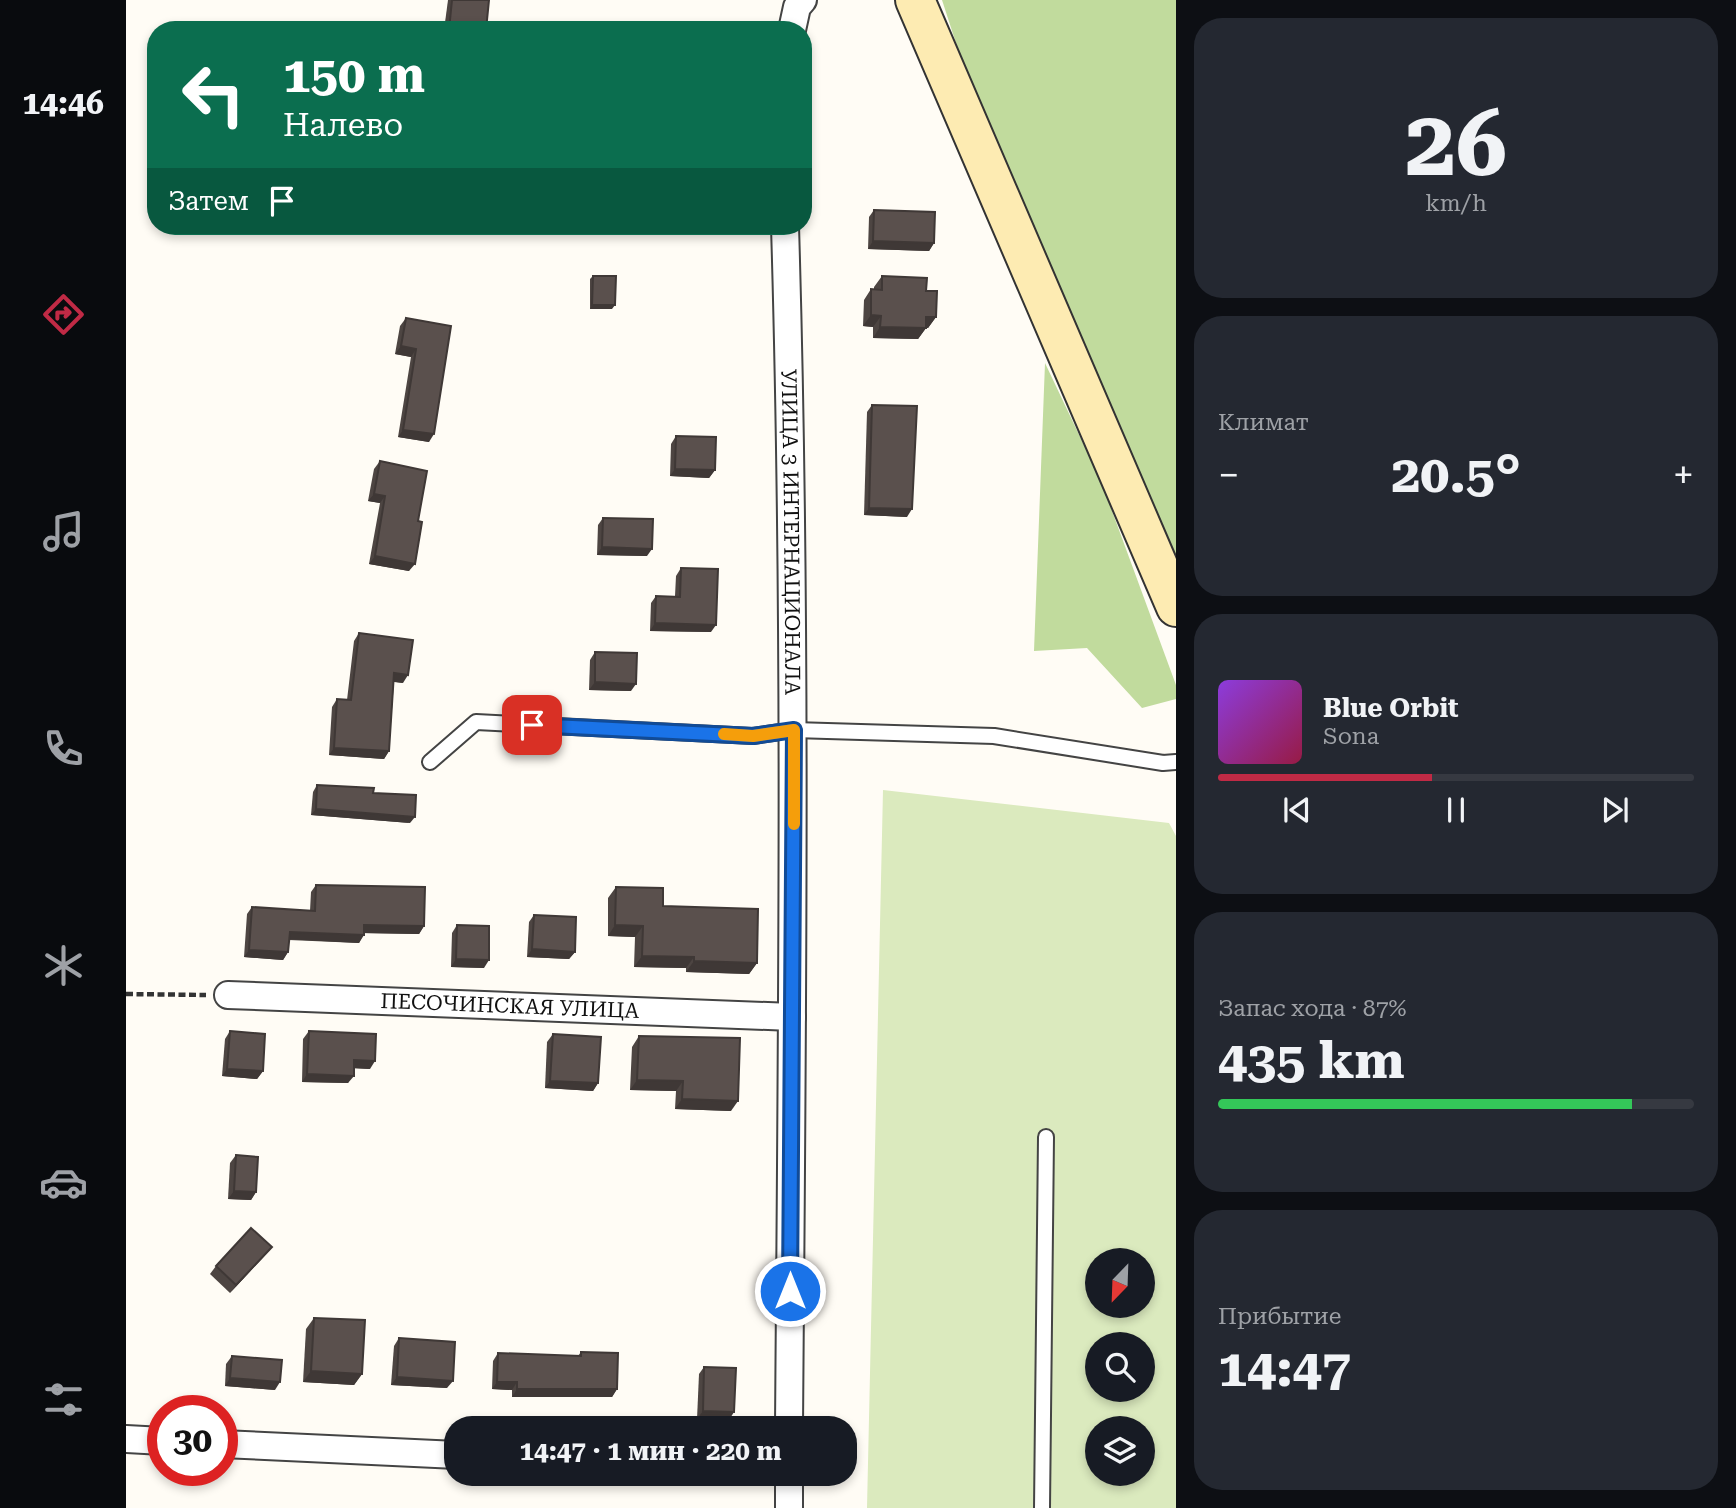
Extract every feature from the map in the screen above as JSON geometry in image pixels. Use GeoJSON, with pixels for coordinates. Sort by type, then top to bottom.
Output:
{"type":"FeatureCollection","features":[{"type":"Feature","properties":{"kind":"street"},"geometry":{"type":"LineString","coordinates":[[794,21],[797,7],[803,0]]}},
{"type":"Feature","properties":{"kind":"street"},"geometry":{"type":"LineString","coordinates":[[915,0],[1176,607]]}},
{"type":"Feature","properties":{"kind":"street","name":"УЛИЦА 3 ИНТЕРНАЦИОНАЛА"},"geometry":{"type":"LineString","coordinates":[[785,235],[790,382],[794,730],[789,1416]]}},
{"type":"Feature","properties":{"kind":"street","name":"ПЕСОЧИНСКАЯ УЛИЦА"},"geometry":{"type":"LineString","coordinates":[[228,995],[792,1017]]}},
{"type":"Feature","properties":{"kind":"street"},"geometry":{"type":"LineString","coordinates":[[126,1439],[147,1440]]}},
{"type":"Feature","properties":{"kind":"street"},"geometry":{"type":"LineString","coordinates":[[238,1445],[444,1454]]}},
{"type":"Feature","properties":{"kind":"street"},"geometry":{"type":"LineString","coordinates":[[789,1486],[789,1508]]}},
{"type":"Feature","properties":{"kind":"lane"},"geometry":{"type":"LineString","coordinates":[[430,762],[476,722],[753,736],[794,730],[995,736],[1163,763],[1176,762]]}},
{"type":"Feature","properties":{"kind":"lane"},"geometry":{"type":"LineString","coordinates":[[1042,1508],[1046,1137]]}},
{"type":"Feature","properties":{"kind":"path"},"geometry":{"type":"LineString","coordinates":[[126,994],[228,995]]}},
{"type":"Feature","properties":{"kind":"green space"},"geometry":{"type":"Polygon","coordinates":[[[942,0],[1176,0],[1176,560],[1008,203],[942,0]]]}},
{"type":"Feature","properties":{"kind":"green space"},"geometry":{"type":"Polygon","coordinates":[[[1045,363],[1101,481],[1176,685],[1176,699],[1142,708],[1087,648],[1034,651],[1045,363]]]}},
{"type":"Feature","properties":{"kind":"green space"},"geometry":{"type":"Polygon","coordinates":[[[883,790],[1169,823],[1176,836],[1176,1508],[867,1508],[883,790]]]}},
{"type":"Feature","properties":{"kind":"building"},"geometry":{"type":"Polygon","coordinates":[[[452,0],[489,0],[487,21],[450,21],[452,0]]]}},
{"type":"Feature","properties":{"kind":"building"},"geometry":{"type":"Polygon","coordinates":[[[874,210],[935,212],[934,243],[873,241],[874,210]]]}},
{"type":"Feature","properties":{"kind":"building"},"geometry":{"type":"Polygon","coordinates":[[[593,276],[616,276],[615,305],[592,305],[593,276]]]}},
{"type":"Feature","properties":{"kind":"building"},"geometry":{"type":"Polygon","coordinates":[[[882,276],[927,278],[926,291],[937,291],[936,317],[926,317],[926,328],[880,327],[881,316],[871,315],[871,289],[882,290],[882,276]]]}},
{"type":"Feature","properties":{"kind":"building"},"geometry":{"type":"Polygon","coordinates":[[[406,318],[451,326],[434,434],[403,430],[416,349],[401,346],[406,318]]]}},
{"type":"Feature","properties":{"kind":"building"},"geometry":{"type":"Polygon","coordinates":[[[872,405],[917,406],[912,509],[869,508],[872,405]]]}},
{"type":"Feature","properties":{"kind":"building"},"geometry":{"type":"Polygon","coordinates":[[[676,436],[716,437],[715,470],[675,469],[676,436]]]}},
{"type":"Feature","properties":{"kind":"building"},"geometry":{"type":"Polygon","coordinates":[[[380,461],[427,471],[418,521],[422,522],[415,564],[375,556],[385,496],[374,494],[380,461]]]}},
{"type":"Feature","properties":{"kind":"building"},"geometry":{"type":"Polygon","coordinates":[[[603,518],[653,519],[652,549],[602,547],[603,518]]]}},
{"type":"Feature","properties":{"kind":"building"},"geometry":{"type":"Polygon","coordinates":[[[681,568],[718,569],[716,625],[655,623],[656,596],[680,597],[681,568]]]}},
{"type":"Feature","properties":{"kind":"building"},"geometry":{"type":"Polygon","coordinates":[[[359,633],[413,640],[408,675],[394,673],[389,751],[334,748],[337,699],[351,700],[359,633]]]}},
{"type":"Feature","properties":{"kind":"building"},"geometry":{"type":"Polygon","coordinates":[[[595,652],[637,653],[636,684],[595,682],[595,652]]]}},
{"type":"Feature","properties":{"kind":"building"},"geometry":{"type":"Polygon","coordinates":[[[317,785],[374,788],[373,793],[416,795],[415,817],[316,809],[317,785]]]}},
{"type":"Feature","properties":{"kind":"building"},"geometry":{"type":"Polygon","coordinates":[[[316,885],[425,887],[424,926],[364,925],[364,935],[290,932],[288,952],[249,950],[252,907],[315,911],[316,885]]]}},
{"type":"Feature","properties":{"kind":"building"},"geometry":{"type":"Polygon","coordinates":[[[616,887],[663,888],[663,906],[758,909],[757,963],[694,961],[694,957],[642,956],[643,926],[615,925],[616,887]]]}},
{"type":"Feature","properties":{"kind":"building"},"geometry":{"type":"Polygon","coordinates":[[[534,915],[576,917],[575,952],[532,949],[534,915]]]}},
{"type":"Feature","properties":{"kind":"building"},"geometry":{"type":"Polygon","coordinates":[[[457,925],[489,926],[489,960],[456,959],[457,925]]]}},
{"type":"Feature","properties":{"kind":"building"},"geometry":{"type":"Polygon","coordinates":[[[230,1031],[265,1034],[263,1071],[227,1069],[230,1031]]]}},
{"type":"Feature","properties":{"kind":"building"},"geometry":{"type":"Polygon","coordinates":[[[309,1031],[376,1034],[375,1061],[354,1060],[354,1076],[307,1074],[309,1031]]]}},
{"type":"Feature","properties":{"kind":"building"},"geometry":{"type":"Polygon","coordinates":[[[553,1034],[601,1037],[598,1083],[550,1081],[553,1034]]]}},
{"type":"Feature","properties":{"kind":"building"},"geometry":{"type":"Polygon","coordinates":[[[639,1036],[740,1038],[738,1101],[682,1099],[683,1081],[637,1080],[639,1036]]]}},
{"type":"Feature","properties":{"kind":"building"},"geometry":{"type":"Polygon","coordinates":[[[236,1155],[258,1157],[256,1192],[234,1191],[236,1155]]]}},
{"type":"Feature","properties":{"kind":"building"},"geometry":{"type":"Polygon","coordinates":[[[251,1228],[272,1247],[236,1285],[216,1266],[251,1228]]]}},
{"type":"Feature","properties":{"kind":"building"},"geometry":{"type":"Polygon","coordinates":[[[314,1318],[365,1320],[362,1374],[311,1371],[314,1318]]]}},
{"type":"Feature","properties":{"kind":"building"},"geometry":{"type":"Polygon","coordinates":[[[399,1338],[455,1342],[453,1381],[397,1377],[399,1338]]]}},
{"type":"Feature","properties":{"kind":"building"},"geometry":{"type":"Polygon","coordinates":[[[581,1352],[618,1353],[617,1389],[517,1389],[517,1382],[497,1382],[498,1353],[581,1356],[581,1352]]]}},
{"type":"Feature","properties":{"kind":"building"},"geometry":{"type":"Polygon","coordinates":[[[232,1356],[282,1360],[280,1382],[230,1378],[232,1356]]]}},
{"type":"Feature","properties":{"kind":"building"},"geometry":{"type":"Polygon","coordinates":[[[704,1367],[736,1368],[734,1412],[703,1411],[704,1367]]]}},
{"type":"Feature","properties":{"kind":"slow traffic"},"geometry":{"type":"LineString","coordinates":[[724,734],[753,736],[794,730],[794,824]]}},
{"type":"Feature","properties":{"kind":"route"},"geometry":{"type":"LineString","coordinates":[[532,725],[753,736],[794,730],[790,1291]]}}]}
